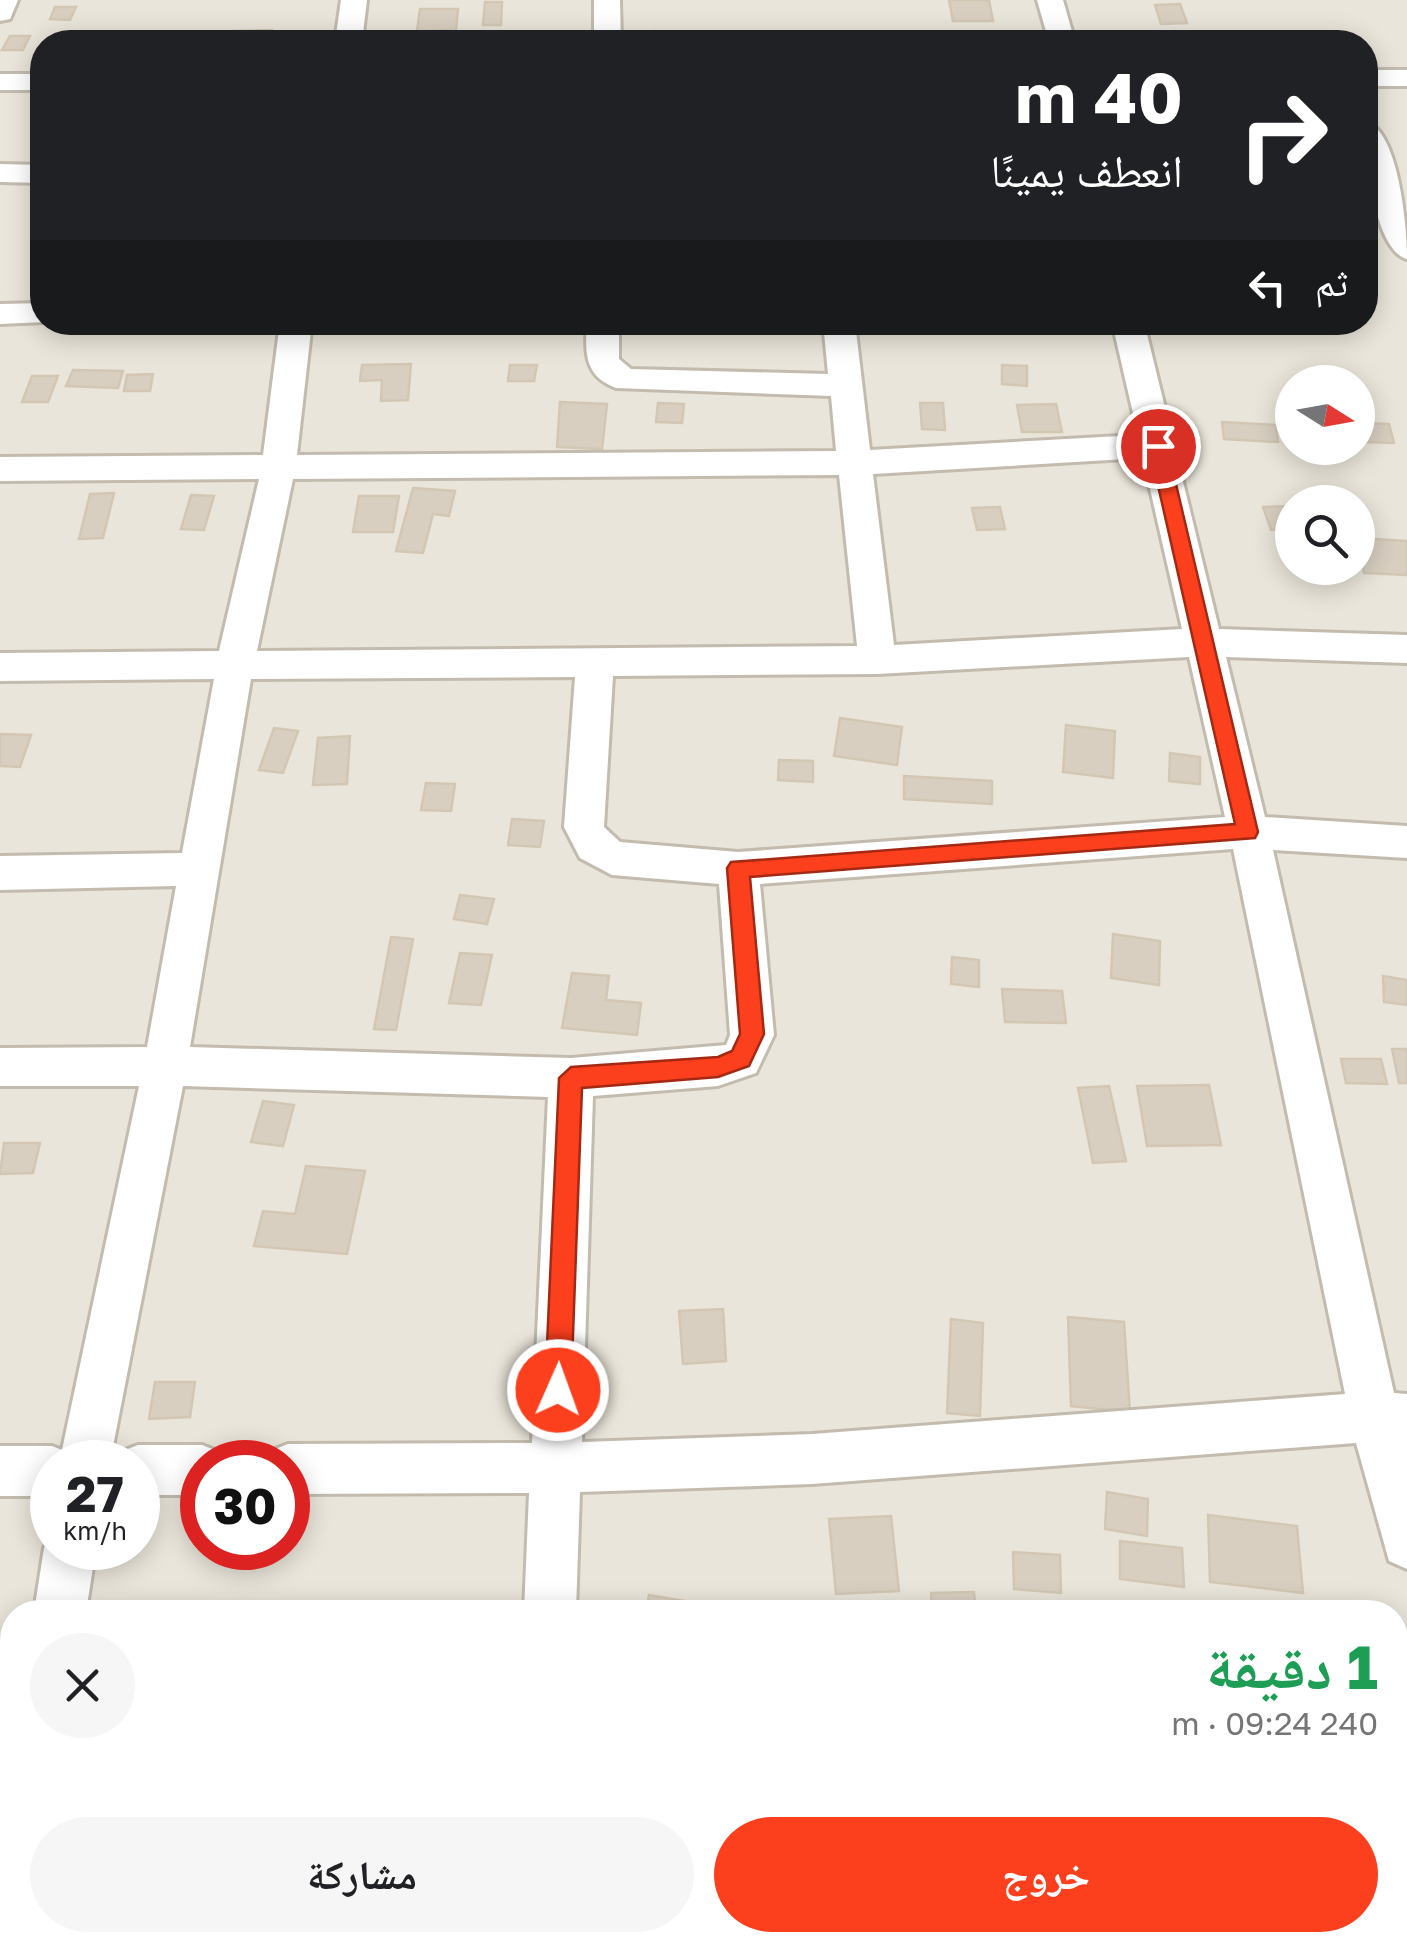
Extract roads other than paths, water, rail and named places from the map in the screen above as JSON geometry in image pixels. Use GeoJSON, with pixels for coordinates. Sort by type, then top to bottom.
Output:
{"type":"FeatureCollection","features":[{"type":"Feature","properties":{"kind":"street"},"geometry":{"type":"LineString","coordinates":[[0,13],[4,0]]}},
{"type":"Feature","properties":{"kind":"street"},"geometry":{"type":"LineString","coordinates":[[351,30],[354,0]]}},
{"type":"Feature","properties":{"kind":"street"},"geometry":{"type":"LineString","coordinates":[[607,0],[608,30]]}},
{"type":"Feature","properties":{"kind":"street"},"geometry":{"type":"LineString","coordinates":[[1050,0],[1059,30]]}},
{"type":"Feature","properties":{"kind":"street"},"geometry":{"type":"LineString","coordinates":[[1378,78],[1407,78]]}},
{"type":"Feature","properties":{"kind":"street"},"geometry":{"type":"LineString","coordinates":[[0,82],[30,82]]}},
{"type":"Feature","properties":{"kind":"street"},"geometry":{"type":"LineString","coordinates":[[1378,167],[1407,250]]}},
{"type":"Feature","properties":{"kind":"street"},"geometry":{"type":"LineString","coordinates":[[0,173],[30,174]]}},
{"type":"Feature","properties":{"kind":"street"},"geometry":{"type":"LineString","coordinates":[[0,314],[30,313]]}},
{"type":"Feature","properties":{"kind":"street"},"geometry":{"type":"LineString","coordinates":[[89,1440],[165,1066],[235,665],[278,466],[294,335]]}},
{"type":"Feature","properties":{"kind":"street"},"geometry":{"type":"LineString","coordinates":[[603,335],[602,364],[611,376],[628,380],[846,386]]}},
{"type":"Feature","properties":{"kind":"street"},"geometry":{"type":"LineString","coordinates":[[840,335],[877,660]]}},
{"type":"Feature","properties":{"kind":"street"},"geometry":{"type":"LineString","coordinates":[[1131,335],[1391,1418],[1407,1544]]}},
{"type":"Feature","properties":{"kind":"street"},"geometry":{"type":"LineString","coordinates":[[0,469],[854,462],[1158,446]]}},
{"type":"Feature","properties":{"kind":"street"},"geometry":{"type":"LineString","coordinates":[[0,667],[877,660],[1202,642],[1407,650]]}},
{"type":"Feature","properties":{"kind":"street"},"geometry":{"type":"LineString","coordinates":[[595,662],[584,828],[594,846],[612,858],[738,868],[1248,832],[1407,842]]}},
{"type":"Feature","properties":{"kind":"street"},"geometry":{"type":"LineString","coordinates":[[0,1067],[165,1066],[571,1078],[718,1067],[741,1059],[752,1034],[738,868]]}},
{"type":"Feature","properties":{"kind":"street"},"geometry":{"type":"LineString","coordinates":[[0,873],[198,869]]}},
{"type":"Feature","properties":{"kind":"street"},"geometry":{"type":"LineString","coordinates":[[550,1600],[571,1078]]}},
{"type":"Feature","properties":{"kind":"street"},"geometry":{"type":"LineString","coordinates":[[310,1470],[555,1468],[812,1459],[1391,1418]]}},
{"type":"Feature","properties":{"kind":"street"},"geometry":{"type":"LineString","coordinates":[[0,1470],[30,1470]]}},
{"type":"Feature","properties":{"kind":"street"},"geometry":{"type":"LineString","coordinates":[[62,1600],[67,1570]]}}]}
